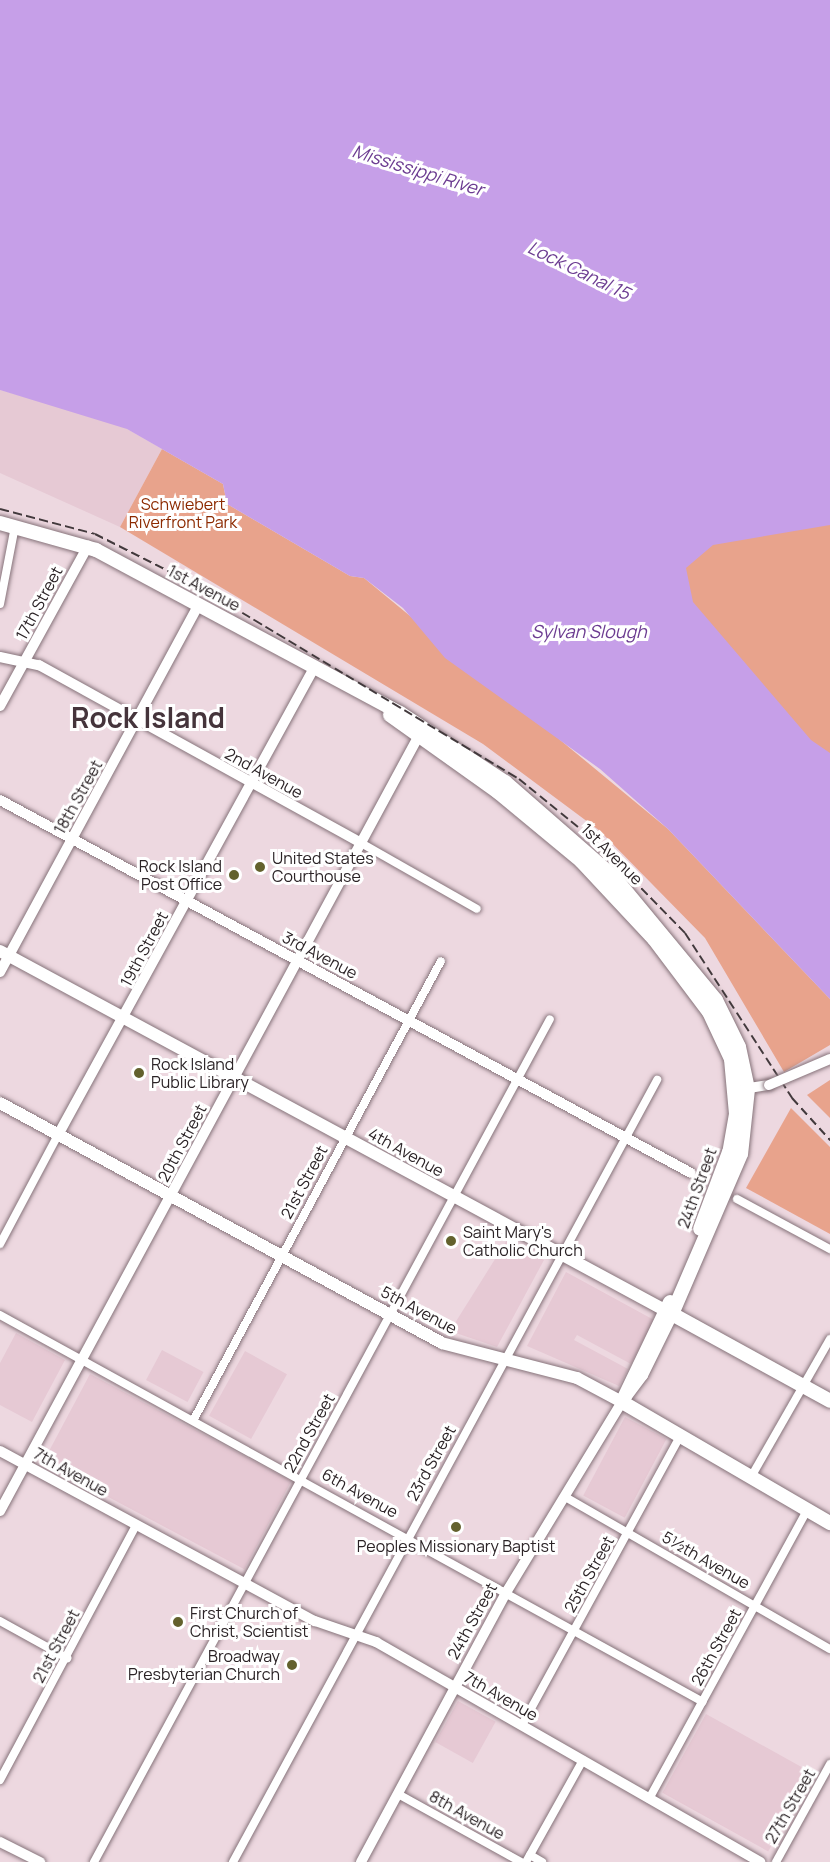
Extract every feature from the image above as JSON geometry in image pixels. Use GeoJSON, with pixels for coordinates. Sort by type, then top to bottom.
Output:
{"type":"FeatureCollection","features":[{"type":"Feature","properties":{"kind":"main road","name":"1st Avenue"},"geometry":{"type":"LineString","coordinates":[[0,523],[88,546],[199,604],[382,707],[536,806],[640,905],[722,1011],[739,1047],[742,1089]]}},
{"type":"Feature","properties":{"kind":"main road","name":"4th Avenue"},"geometry":{"type":"LineString","coordinates":[[4,953],[801,1384]]}},
{"type":"Feature","properties":{"kind":"main road","name":"24th Street"},"geometry":{"type":"LineString","coordinates":[[622,1402],[669,1312],[741,1154],[742,1089]]}},
{"type":"Feature","properties":{"kind":"main road","name":"5th Avenue"},"geometry":{"type":"LineString","coordinates":[[0,1103],[389,1314],[458,1349],[577,1378],[830,1523]]}},
{"type":"Feature","properties":{"kind":"main road"},"geometry":{"type":"LineString","coordinates":[[801,1384],[827,1398]]}},
{"type":"Feature","properties":{"kind":"street"},"geometry":{"type":"LineString","coordinates":[[0,604],[15,526]]}},
{"type":"Feature","properties":{"kind":"street","name":"17th Street"},"geometry":{"type":"LineString","coordinates":[[0,706],[88,546]]}},
{"type":"Feature","properties":{"kind":"street","name":"18th Street"},"geometry":{"type":"LineString","coordinates":[[0,972],[4,953],[72,839],[199,604]]}},
{"type":"Feature","properties":{"kind":"street","name":"2nd Avenue"},"geometry":{"type":"LineString","coordinates":[[0,657],[24,662],[138,720],[477,909]]}},
{"type":"Feature","properties":{"kind":"street","name":"19th Street"},"geometry":{"type":"LineString","coordinates":[[0,1244],[57,1135],[314,668]]}},
{"type":"Feature","properties":{"kind":"street","name":"20th Street"},"geometry":{"type":"LineString","coordinates":[[0,1510],[421,732]]}},
{"type":"Feature","properties":{"kind":"street","name":"3rd Avenue"},"geometry":{"type":"LineString","coordinates":[[0,800],[691,1173]]}},
{"type":"Feature","properties":{"kind":"street","name":"21st Street"},"geometry":{"type":"LineString","coordinates":[[194,1419],[441,961]]}},
{"type":"Feature","properties":{"kind":"street","name":"22nd Street"},"geometry":{"type":"LineString","coordinates":[[94,1862],[550,1019]]}},
{"type":"Feature","properties":{"kind":"street"},"geometry":{"type":"LineString","coordinates":[[742,1089],[769,1085],[830,1059]]}},
{"type":"Feature","properties":{"kind":"street","name":"23rd Street"},"geometry":{"type":"LineString","coordinates":[[233,1862],[657,1080]]}},
{"type":"Feature","properties":{"kind":"street"},"geometry":{"type":"LineString","coordinates":[[737,1199],[830,1249]]}},
{"type":"Feature","properties":{"kind":"street","name":"6th Avenue"},"geometry":{"type":"LineString","coordinates":[[0,1315],[302,1478],[703,1702]]}},
{"type":"Feature","properties":{"kind":"street"},"geometry":{"type":"LineString","coordinates":[[751,1477],[801,1384],[830,1339]]}},
{"type":"Feature","properties":{"kind":"street","name":"24th Street"},"geometry":{"type":"LineString","coordinates":[[361,1862],[507,1591],[567,1498],[622,1402]]}},
{"type":"Feature","properties":{"kind":"street","name":"25th Street"},"geometry":{"type":"LineString","coordinates":[[522,1725],[680,1437]]}},
{"type":"Feature","properties":{"kind":"street","name":"7th Avenue"},"geometry":{"type":"LineString","coordinates":[[0,1451],[315,1621],[356,1634],[455,1687],[760,1862]]}},
{"type":"Feature","properties":{"kind":"street","name":"5½th Avenue"},"geometry":{"type":"LineString","coordinates":[[567,1498],[830,1649]]}},
{"type":"Feature","properties":{"kind":"street","name":"26th Street"},"geometry":{"type":"LineString","coordinates":[[650,1799],[807,1510]]}},
{"type":"Feature","properties":{"kind":"street","name":"21st Street"},"geometry":{"type":"LineString","coordinates":[[0,1780],[136,1525]]}},
{"type":"Feature","properties":{"kind":"street"},"geometry":{"type":"LineString","coordinates":[[0,1621],[67,1658]]}},
{"type":"Feature","properties":{"kind":"street"},"geometry":{"type":"LineString","coordinates":[[542,1862],[528,1859],[583,1760]]}},
{"type":"Feature","properties":{"kind":"street","name":"27th Street"},"geometry":{"type":"LineString","coordinates":[[776,1862],[828,1774],[830,1764]]}},
{"type":"Feature","properties":{"kind":"street","name":"8th Avenue"},"geometry":{"type":"LineString","coordinates":[[398,1794],[521,1862]]}},
{"type":"Feature","properties":{"kind":"street"},"geometry":{"type":"LineString","coordinates":[[0,1842],[40,1862]]}},
{"type":"Feature","properties":{"kind":"shaded area"},"geometry":{"type":"Polygon","coordinates":[[[0,390],[115,422],[162,449],[120,527],[0,473],[0,390]]]}},
{"type":"Feature","properties":{"kind":"shaded area"},"geometry":{"type":"Polygon","coordinates":[[[507,1240],[544,1260],[497,1347],[450,1331],[507,1240]]]}},
{"type":"Feature","properties":{"kind":"shaded area"},"geometry":{"type":"Polygon","coordinates":[[[566,1272],[654,1320],[631,1364],[577,1335],[574,1340],[628,1369],[619,1386],[527,1346],[566,1272]]]}},
{"type":"Feature","properties":{"kind":"shaded area"},"geometry":{"type":"Polygon","coordinates":[[[16,1333],[65,1360],[32,1422],[0,1405],[0,1363],[16,1333]]]}},
{"type":"Feature","properties":{"kind":"shaded area"},"geometry":{"type":"Polygon","coordinates":[[[162,1350],[203,1372],[188,1402],[146,1380],[162,1350]]]}},
{"type":"Feature","properties":{"kind":"shaded area"},"geometry":{"type":"Polygon","coordinates":[[[245,1351],[287,1374],[251,1439],[209,1416],[245,1351]]]}},
{"type":"Feature","properties":{"kind":"shaded area"},"geometry":{"type":"Polygon","coordinates":[[[90,1374],[291,1481],[244,1569],[43,1462],[90,1374]]]}},
{"type":"Feature","properties":{"kind":"shaded area"},"geometry":{"type":"Polygon","coordinates":[[[625,1417],[666,1439],[625,1518],[583,1496],[625,1417]]]}},
{"type":"Feature","properties":{"kind":"shaded area"},"geometry":{"type":"Polygon","coordinates":[[[458,1701],[496,1722],[473,1763],[435,1742],[458,1701]]]}},
{"type":"Feature","properties":{"kind":"shaded area"},"geometry":{"type":"Polygon","coordinates":[[[706,1714],[812,1773],[768,1851],[662,1793],[706,1714]]]}},
{"type":"Feature","properties":{"kind":"green space","name":"Schwiebert Riverfront Park"},"geometry":{"type":"Polygon","coordinates":[[[162,449],[223,484],[227,504],[350,576],[364,578],[668,829],[830,999],[830,1045],[784,1072],[705,938],[600,831],[483,744],[120,527],[162,449]]]}},
{"type":"Feature","properties":{"kind":"green space"},"geometry":{"type":"Polygon","coordinates":[[[830,502],[830,781],[682,608],[672,530],[830,502]]]}},
{"type":"Feature","properties":{"kind":"green space"},"geometry":{"type":"Polygon","coordinates":[[[830,1080],[830,1118],[807,1095],[830,1080]]]}},
{"type":"Feature","properties":{"kind":"green space"},"geometry":{"type":"Polygon","coordinates":[[[791,1108],[830,1147],[830,1234],[746,1188],[791,1108]]]}},
{"type":"Feature","properties":{"kind":"water"},"geometry":{"type":"Polygon","coordinates":[[[0,0],[830,0],[830,525],[713,545],[686,568],[693,602],[811,740],[830,753],[830,999],[668,829],[600,769],[445,658],[403,608],[364,578],[350,576],[227,504],[223,484],[127,429],[0,390],[0,0]]]}},
{"type":"Feature","properties":{"kind":"railway"},"geometry":{"type":"LineString","coordinates":[[0,509],[95,534],[196,585],[519,779],[594,840],[685,933],[792,1098],[830,1140]]}},
{"type":"Feature","properties":{"kind":"place","name":"United States Courthouse"},"geometry":{"type":"Point","coordinates":[260,867]}},
{"type":"Feature","properties":{"kind":"place","name":"Rock Island Post Office"},"geometry":{"type":"Point","coordinates":[234,875]}},
{"type":"Feature","properties":{"kind":"place","name":"Rock Island Public Library"},"geometry":{"type":"Point","coordinates":[139,1073]}},
{"type":"Feature","properties":{"kind":"place","name":"Saint Mary's Catholic Church"},"geometry":{"type":"Point","coordinates":[451,1241]}},
{"type":"Feature","properties":{"kind":"place","name":"Peoples Missionary Baptist"},"geometry":{"type":"Point","coordinates":[456,1527]}},
{"type":"Feature","properties":{"kind":"place","name":"First Church of Christ, Scientist"},"geometry":{"type":"Point","coordinates":[178,1622]}},
{"type":"Feature","properties":{"kind":"place","name":"Broadway Presbyterian Church"},"geometry":{"type":"Point","coordinates":[292,1665]}},
{"type":"Feature","properties":{"kind":"district","name":"Rock Island"},"geometry":{"type":"Point","coordinates":[148,717]}},
{"type":"Feature","properties":{"kind":"water label","name":"Mississippi River"},"geometry":{"type":"Point","coordinates":[418,170]}},
{"type":"Feature","properties":{"kind":"water label","name":"Lock Canal 15"},"geometry":{"type":"Point","coordinates":[579,270]}},
{"type":"Feature","properties":{"kind":"water label","name":"Sylvan Slough"},"geometry":{"type":"Point","coordinates":[589,631]}}]}
